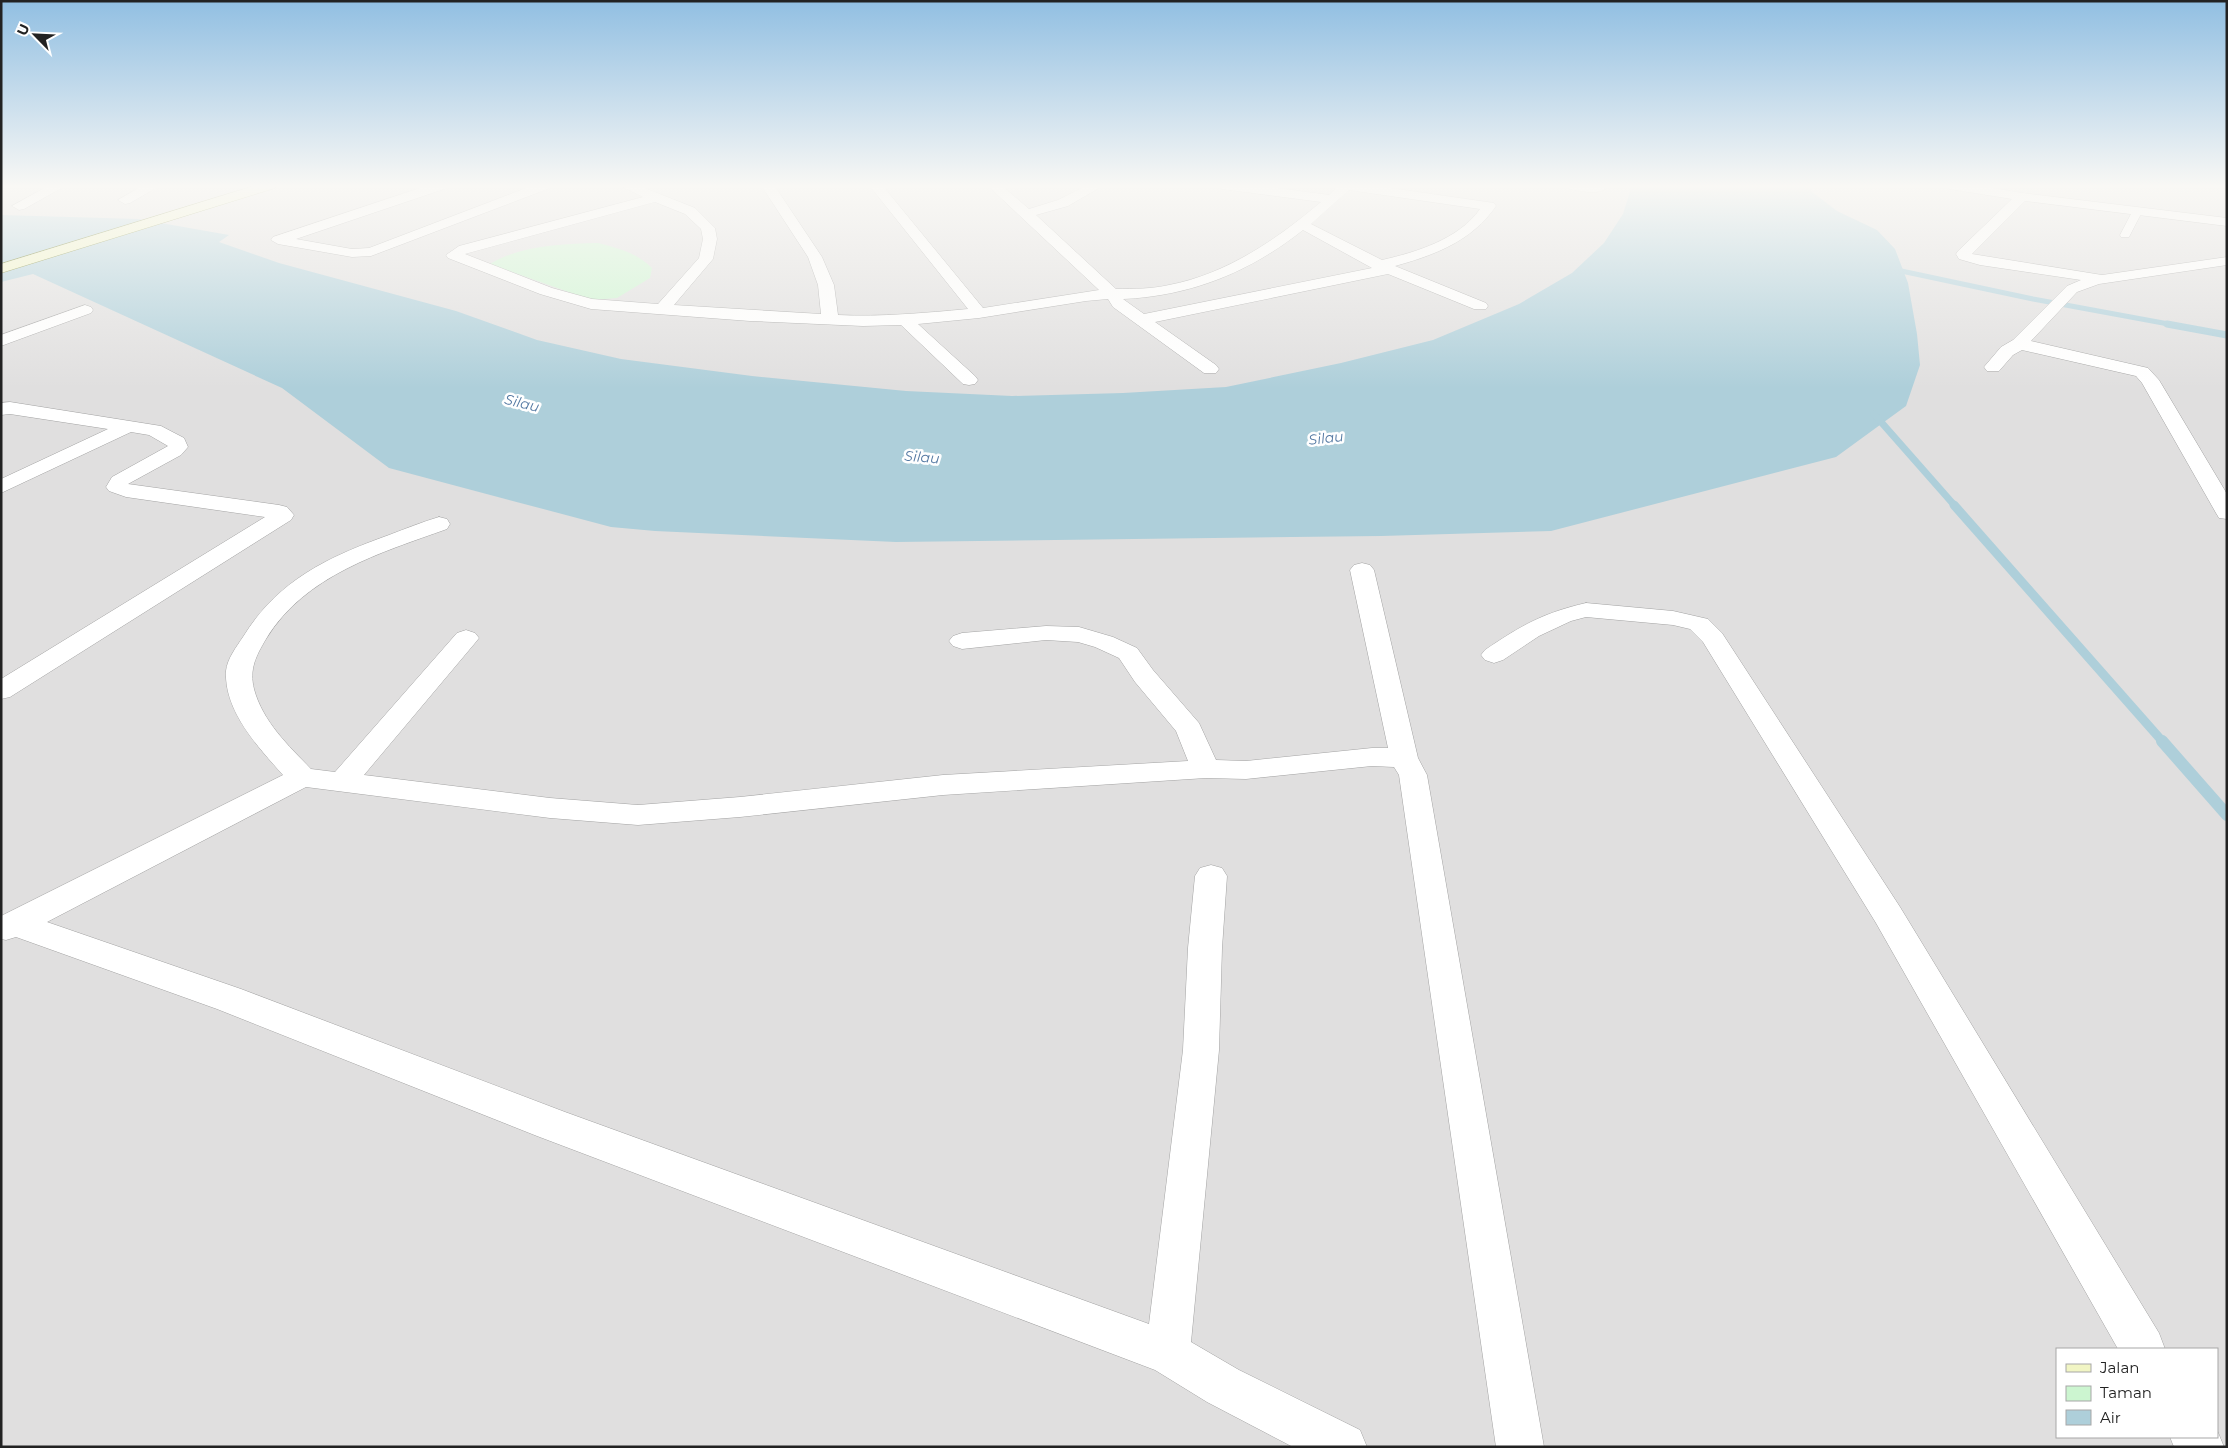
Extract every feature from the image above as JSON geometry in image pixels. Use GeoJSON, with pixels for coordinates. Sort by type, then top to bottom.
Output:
{"type":"FeatureCollection","features":[{"type":"Feature","properties":{"kind":"street"},"geometry":{"type":"LineString","coordinates":[[1,269],[54,253]]}},
{"type":"Feature","properties":{"kind":"street"},"geometry":{"type":"LineString","coordinates":[[344,253],[366,253]]}},
{"type":"Feature","properties":{"kind":"street"},"geometry":{"type":"LineString","coordinates":[[457,253],[453,255],[575,300],[591,304],[830,320],[905,320],[979,313],[1111,293],[1157,292],[1186,286],[1247,261],[1260,253]]}},
{"type":"Feature","properties":{"kind":"street"},"geometry":{"type":"LineString","coordinates":[[662,309],[706,260],[707,253]]}},
{"type":"Feature","properties":{"kind":"street"},"geometry":{"type":"LineString","coordinates":[[812,253],[826,285],[830,320]]}},
{"type":"Feature","properties":{"kind":"street"},"geometry":{"type":"LineString","coordinates":[[930,253],[979,313]]}},
{"type":"Feature","properties":{"kind":"street"},"geometry":{"type":"LineString","coordinates":[[1068,253],[1120,304],[1210,369]]}},
{"type":"Feature","properties":{"kind":"street"},"geometry":{"type":"LineString","coordinates":[[1356,253],[1383,267],[1480,306]]}},
{"type":"Feature","properties":{"kind":"street"},"geometry":{"type":"LineString","coordinates":[[1141,320],[1383,267],[1425,253]]}},
{"type":"Feature","properties":{"kind":"street"},"geometry":{"type":"LineString","coordinates":[[1964,253],[1964,256],[1973,259],[2104,279]]}},
{"type":"Feature","properties":{"kind":"street"},"geometry":{"type":"LineString","coordinates":[[1993,367],[2007,351],[2019,344],[2072,289],[2104,279],[2227,260]]}},
{"type":"Feature","properties":{"kind":"street"},"geometry":{"type":"LineString","coordinates":[[1,341],[85,310]]}},
{"type":"Feature","properties":{"kind":"street"},"geometry":{"type":"LineString","coordinates":[[905,320],[969,380]]}},
{"type":"Feature","properties":{"kind":"street"},"geometry":{"type":"LineString","coordinates":[[2019,344],[2142,372],[2150,380],[2227,513]]}},
{"type":"Feature","properties":{"kind":"street"},"geometry":{"type":"LineString","coordinates":[[1,409],[10,408],[154,430],[177,442],[178,447],[174,452],[119,481],[116,487],[126,491],[279,512],[283,515],[280,519],[1,690]]}},
{"type":"Feature","properties":{"kind":"street"},"geometry":{"type":"LineString","coordinates":[[1,487],[129,426]]}},
{"type":"Feature","properties":{"kind":"street"},"geometry":{"type":"LineString","coordinates":[[2205,476],[2227,479]]}},
{"type":"Feature","properties":{"kind":"street"},"geometry":{"type":"LineString","coordinates":[[302,777],[272,745],[245,705],[238,670],[260,626],[279,605],[318,574],[347,558],[439,524]]}},
{"type":"Feature","properties":{"kind":"street"},"geometry":{"type":"LineString","coordinates":[[1362,570],[1404,758],[1413,776],[1520,1447]]}},
{"type":"Feature","properties":{"kind":"street"},"geometry":{"type":"LineString","coordinates":[[1494,655],[1530,632],[1562,616],[1586,610],[1673,618],[1698,624],[1713,638],[1888,915],[2142,1348]]}},
{"type":"Feature","properties":{"kind":"street"},"geometry":{"type":"LineString","coordinates":[[962,641],[1046,633],[1078,635],[1104,642],[1128,653],[1144,676],[1189,729],[1206,769]]}},
{"type":"Feature","properties":{"kind":"street"},"geometry":{"type":"LineString","coordinates":[[342,782],[466,638]]}},
{"type":"Feature","properties":{"kind":"street"},"geometry":{"type":"LineString","coordinates":[[8,928],[302,777],[550,808],[638,815],[740,807],[943,785],[1206,769],[1246,770],[1372,756],[1404,758]]}},
{"type":"Feature","properties":{"kind":"street"},"geometry":{"type":"LineString","coordinates":[[1168,1352],[1201,1050],[1205,948],[1211,876]]}},
{"type":"Feature","properties":{"kind":"street"},"geometry":{"type":"LineString","coordinates":[[8,928],[229,999],[551,1124],[1168,1352],[1222,1386],[1343,1447]]}},
{"type":"Feature","properties":{"kind":"shaded area"},"geometry":{"type":"Polygon","coordinates":[[[1,253],[2227,253],[2227,1447],[1,1447],[1,253]]]}},
{"type":"Feature","properties":{"kind":"green space"},"geometry":{"type":"Polygon","coordinates":[[[515,253],[628,253],[640,258],[652,268],[650,278],[617,298],[591,300],[490,264],[515,253]]]}},
{"type":"Feature","properties":{"kind":"water","name":"Silau"},"geometry":{"type":"Polygon","coordinates":[[[1,253],[249,253],[279,263],[456,311],[537,340],[621,359],[752,376],[906,391],[1012,396],[1123,393],[1226,387],[1341,363],[1433,340],[1519,304],[1572,273],[1594,253],[1896,253],[1908,283],[1917,334],[1920,365],[1906,406],[1836,457],[1551,531],[1381,536],[896,542],[655,531],[611,527],[389,468],[282,388],[33,274],[1,282],[1,253]]]}},
{"type":"Feature","properties":{"kind":"waterway"},"geometry":{"type":"LineString","coordinates":[[1892,269],[2033,299],[2174,325]]}},
{"type":"Feature","properties":{"kind":"waterway"},"geometry":{"type":"LineString","coordinates":[[2167,324],[2227,335]]}},
{"type":"Feature","properties":{"kind":"waterway"},"geometry":{"type":"LineString","coordinates":[[1874,414],[1955,506]]}},
{"type":"Feature","properties":{"kind":"waterway"},"geometry":{"type":"LineString","coordinates":[[1954,505],[2163,742]]}},
{"type":"Feature","properties":{"kind":"waterway"},"geometry":{"type":"LineString","coordinates":[[2162,741],[2227,815]]}}]}
